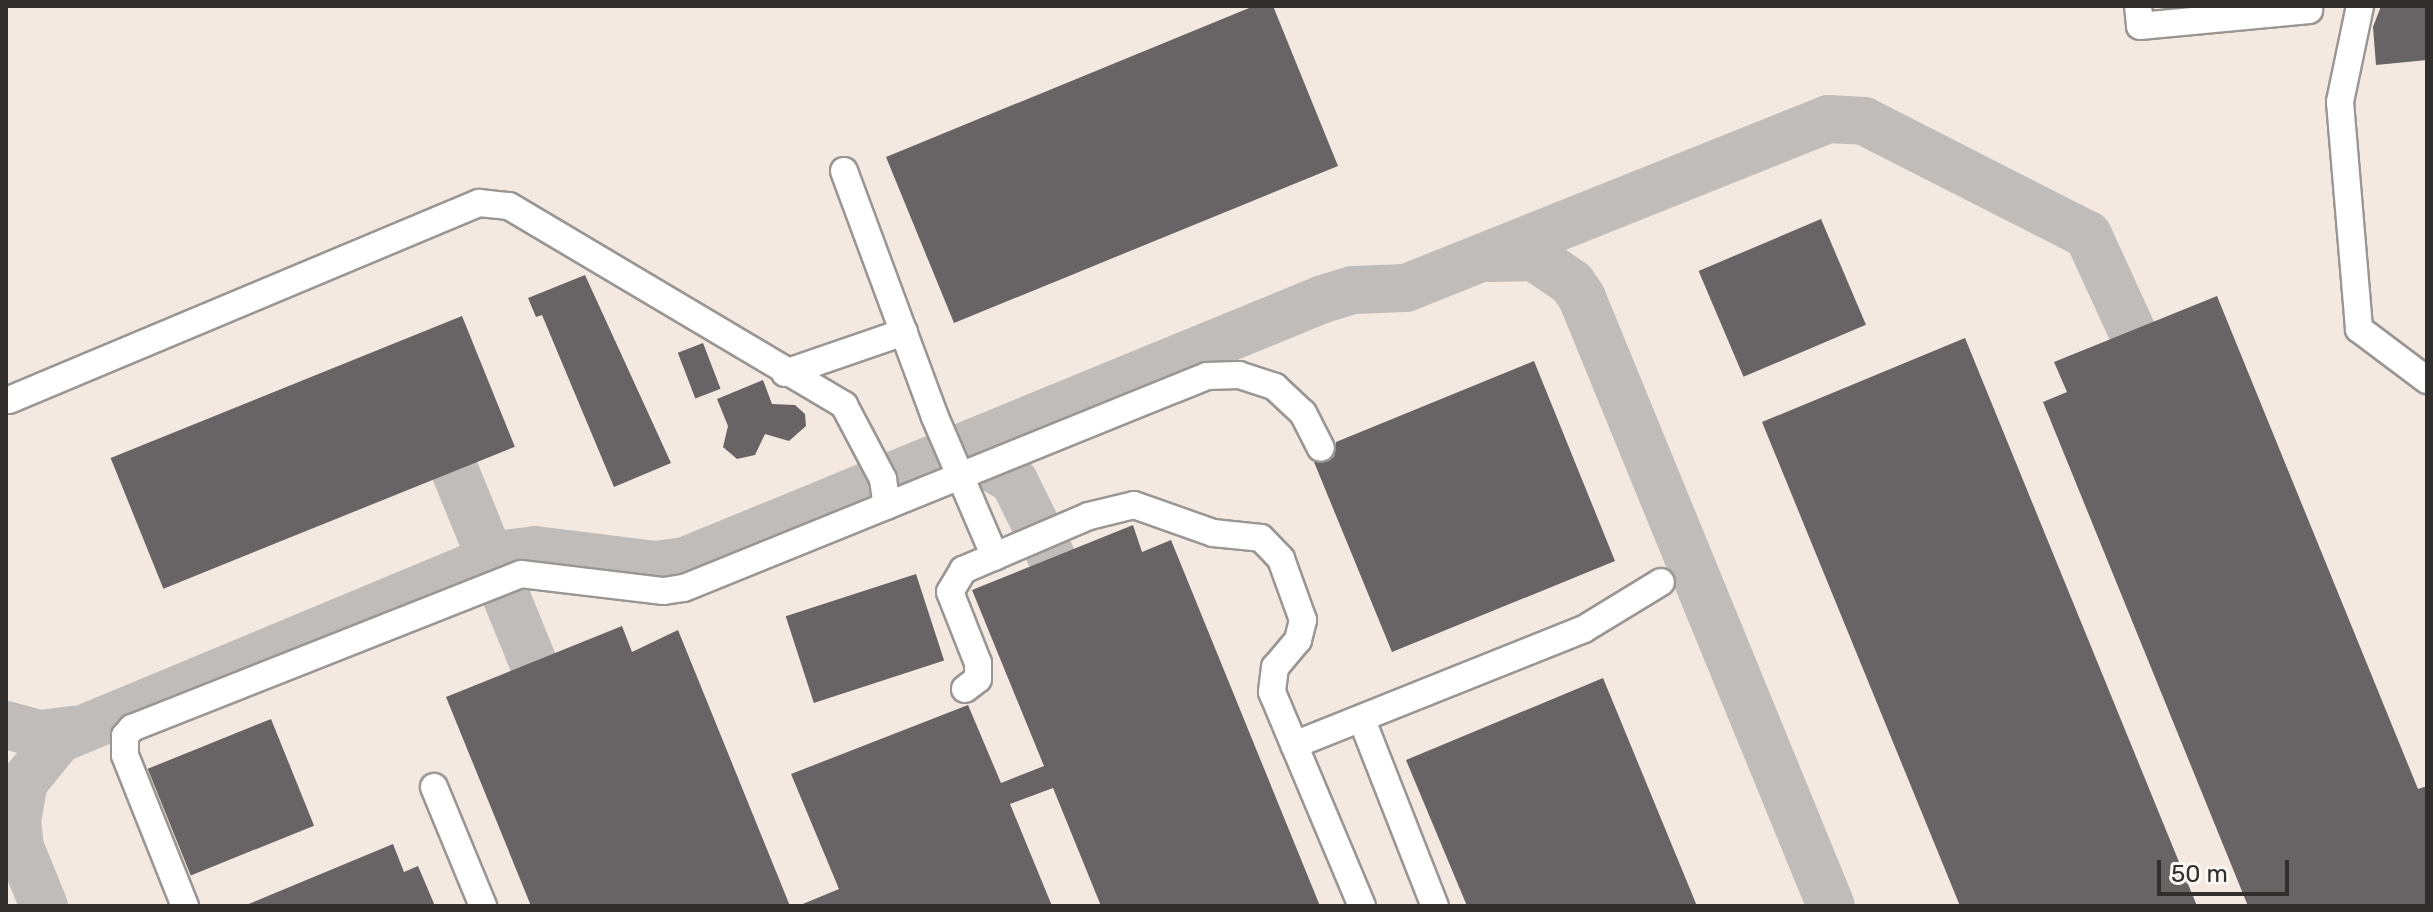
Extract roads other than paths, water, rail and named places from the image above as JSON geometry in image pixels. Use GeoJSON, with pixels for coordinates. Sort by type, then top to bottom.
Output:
{"type":"FeatureCollection","features":[{"type":"Feature","properties":{"kind":"street"},"geometry":{"type":"LineString","coordinates":[[2138,6],[2140,26],[2309,10]]}},
{"type":"Feature","properties":{"kind":"street"},"geometry":{"type":"LineString","coordinates":[[2347,6],[2331,68],[2341,96],[2359,329],[2427,380]]}},
{"type":"Feature","properties":{"kind":"street"},"geometry":{"type":"LineString","coordinates":[[2341,96],[2360,6]]}},
{"type":"Feature","properties":{"kind":"street"},"geometry":{"type":"LineString","coordinates":[[2341,96],[2358,77],[2375,6]]}},
{"type":"Feature","properties":{"kind":"street"},"geometry":{"type":"LineString","coordinates":[[844,171],[904,332],[995,557]]}},
{"type":"Feature","properties":{"kind":"street"},"geometry":{"type":"LineString","coordinates":[[9,400],[479,203],[509,206],[785,373],[844,405],[883,479],[887,506]]}},
{"type":"Feature","properties":{"kind":"street"},"geometry":{"type":"LineString","coordinates":[[785,373],[904,332]]}},
{"type":"Feature","properties":{"kind":"street"},"geometry":{"type":"LineString","coordinates":[[177,903],[125,755],[125,736],[132,728],[521,574],[664,591],[684,588],[1187,383],[1224,373],[1275,387],[1303,413],[1321,448]]}},
{"type":"Feature","properties":{"kind":"street"},"geometry":{"type":"LineString","coordinates":[[965,689],[978,679],[978,663],[950,592],[963,570],[1089,516],[1134,505],[1181,525],[1249,534],[1271,544],[1281,559],[1303,620],[1298,640],[1275,667],[1271,682],[1294,745],[1362,906]]}},
{"type":"Feature","properties":{"kind":"street"},"geometry":{"type":"LineString","coordinates":[[1294,745],[1584,629],[1661,582]]}},
{"type":"Feature","properties":{"kind":"street"},"geometry":{"type":"LineString","coordinates":[[1362,720],[1432,905]]}},
{"type":"Feature","properties":{"kind":"street"},"geometry":{"type":"LineString","coordinates":[[434,787],[483,906]]}}]}
